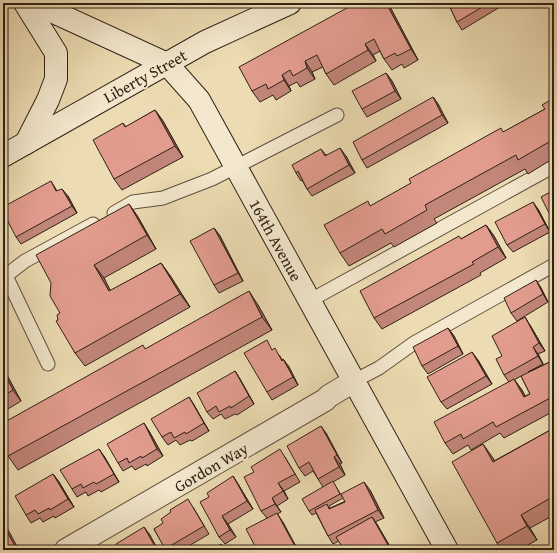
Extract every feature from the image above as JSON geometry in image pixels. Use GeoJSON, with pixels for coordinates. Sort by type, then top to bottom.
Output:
{"type":"FeatureCollection","features":[{"type":"Feature","properties":{"kind":"street"},"geometry":{"type":"LineString","coordinates":[[25,3],[56,53],[56,79],[48,100],[26,143]]}},
{"type":"Feature","properties":{"kind":"street","name":"164th Avenue"},"geometry":{"type":"LineString","coordinates":[[34,3],[167,64],[199,100],[447,550]]}},
{"type":"Feature","properties":{"kind":"street","name":"Liberty Street"},"geometry":{"type":"LineString","coordinates":[[3,156],[205,42],[290,3]]}},
{"type":"Feature","properties":{"kind":"street","name":"Gordon Way"},"geometry":{"type":"LineString","coordinates":[[66,550],[325,400],[354,381]]}},
{"type":"Feature","properties":{"kind":"lane"},"geometry":{"type":"LineString","coordinates":[[48,364],[7,278],[10,270],[134,202],[163,198],[212,179],[337,114]]}},
{"type":"Feature","properties":{"kind":"lane"},"geometry":{"type":"LineString","coordinates":[[309,300],[554,166]]}},
{"type":"Feature","properties":{"kind":"lane"},"geometry":{"type":"LineString","coordinates":[[354,381],[379,368],[414,343],[554,265]]}},
{"type":"Feature","properties":{"kind":"building"},"geometry":{"type":"Polygon","coordinates":[[[356,3],[386,3],[411,49],[397,56],[395,53],[384,59],[374,39],[365,44],[368,50],[326,74],[317,55],[305,61],[307,68],[293,76],[290,70],[282,75],[284,80],[268,89],[266,84],[252,91],[239,67],[356,3]]]}},
{"type":"Feature","properties":{"kind":"building"},"geometry":{"type":"Polygon","coordinates":[[[448,3],[489,3],[457,22],[448,3]]]}},
{"type":"Feature","properties":{"kind":"building"},"geometry":{"type":"Polygon","coordinates":[[[386,73],[395,91],[362,109],[352,91],[386,73]]]}},
{"type":"Feature","properties":{"kind":"building"},"geometry":{"type":"Polygon","coordinates":[[[433,97],[442,115],[362,160],[353,142],[433,97]]]}},
{"type":"Feature","properties":{"kind":"building"},"geometry":{"type":"Polygon","coordinates":[[[554,98],[554,139],[518,160],[516,155],[425,205],[427,210],[385,234],[382,229],[340,253],[324,225],[368,201],[370,206],[411,183],[409,179],[501,128],[503,132],[545,109],[542,105],[554,98]]]}},
{"type":"Feature","properties":{"kind":"building"},"geometry":{"type":"Polygon","coordinates":[[[155,110],[175,146],[114,179],[93,140],[123,123],[125,127],[155,110]]]}},
{"type":"Feature","properties":{"kind":"building"},"geometry":{"type":"Polygon","coordinates":[[[340,148],[349,165],[307,189],[298,171],[296,173],[292,165],[321,149],[325,156],[340,148]]]}},
{"type":"Feature","properties":{"kind":"building"},"geometry":{"type":"Polygon","coordinates":[[[51,181],[56,191],[62,189],[72,206],[16,237],[3,212],[3,207],[51,181]]]}},
{"type":"Feature","properties":{"kind":"building"},"geometry":{"type":"Polygon","coordinates":[[[554,190],[554,220],[553,221],[541,197],[554,190]]]}},
{"type":"Feature","properties":{"kind":"building"},"geometry":{"type":"Polygon","coordinates":[[[533,202],[545,224],[507,245],[495,222],[533,202]]]}},
{"type":"Feature","properties":{"kind":"building"},"geometry":{"type":"Polygon","coordinates":[[[129,204],[147,235],[94,265],[109,291],[161,263],[180,294],[75,353],[56,321],[58,320],[57,315],[60,313],[50,296],[51,283],[36,255],[129,204]]]}},
{"type":"Feature","properties":{"kind":"building"},"geometry":{"type":"Polygon","coordinates":[[[486,225],[498,247],[472,262],[474,264],[374,318],[360,291],[459,236],[461,239],[486,225]]]}},
{"type":"Feature","properties":{"kind":"building"},"geometry":{"type":"Polygon","coordinates":[[[214,228],[238,273],[214,285],[190,241],[214,228]]]}},
{"type":"Feature","properties":{"kind":"building"},"geometry":{"type":"Polygon","coordinates":[[[536,280],[543,294],[511,313],[504,298],[536,280]]]}},
{"type":"Feature","properties":{"kind":"building"},"geometry":{"type":"Polygon","coordinates":[[[249,291],[262,317],[8,456],[3,447],[3,423],[143,345],[145,349],[249,291]]]}},
{"type":"Feature","properties":{"kind":"building"},"geometry":{"type":"Polygon","coordinates":[[[525,317],[539,343],[533,347],[538,356],[504,375],[496,359],[502,356],[492,336],[525,317]]]}},
{"type":"Feature","properties":{"kind":"building"},"geometry":{"type":"Polygon","coordinates":[[[448,328],[458,346],[422,366],[413,347],[448,328]]]}},
{"type":"Feature","properties":{"kind":"building"},"geometry":{"type":"Polygon","coordinates":[[[267,340],[272,350],[275,348],[282,361],[283,359],[293,377],[267,392],[244,353],[267,340]]]}},
{"type":"Feature","properties":{"kind":"building"},"geometry":{"type":"Polygon","coordinates":[[[472,352],[486,376],[441,402],[427,377],[472,352]]]}},
{"type":"Feature","properties":{"kind":"building"},"geometry":{"type":"Polygon","coordinates":[[[554,360],[554,396],[496,427],[493,422],[463,439],[461,434],[445,443],[434,422],[514,379],[524,397],[530,394],[521,376],[554,360]]]}},
{"type":"Feature","properties":{"kind":"building"},"geometry":{"type":"Polygon","coordinates":[[[3,371],[13,390],[3,396],[3,371]]]}},
{"type":"Feature","properties":{"kind":"building"},"geometry":{"type":"Polygon","coordinates":[[[235,371],[249,396],[231,408],[230,406],[219,412],[216,406],[207,412],[197,393],[235,371]]]}},
{"type":"Feature","properties":{"kind":"building"},"geometry":{"type":"Polygon","coordinates":[[[189,397],[204,423],[186,434],[185,432],[174,438],[171,432],[162,437],[151,419],[189,397]]]}},
{"type":"Feature","properties":{"kind":"building"},"geometry":{"type":"Polygon","coordinates":[[[144,423],[157,449],[142,458],[141,456],[129,463],[127,458],[118,463],[107,444],[144,423]]]}},
{"type":"Feature","properties":{"kind":"building"},"geometry":{"type":"Polygon","coordinates":[[[321,426],[337,455],[334,457],[339,467],[318,479],[309,462],[299,468],[287,446],[321,426]]]}},
{"type":"Feature","properties":{"kind":"building"},"geometry":{"type":"Polygon","coordinates":[[[554,428],[554,496],[521,515],[527,526],[497,543],[452,462],[483,444],[493,462],[554,428]]]}},
{"type":"Feature","properties":{"kind":"building"},"geometry":{"type":"Polygon","coordinates":[[[99,449],[114,474],[96,484],[94,482],[83,488],[81,484],[72,489],[60,470],[99,449]]]}},
{"type":"Feature","properties":{"kind":"building"},"geometry":{"type":"Polygon","coordinates":[[[280,449],[295,474],[278,483],[283,491],[272,498],[275,504],[261,511],[244,477],[254,472],[251,467],[280,449]]]}},
{"type":"Feature","properties":{"kind":"building"},"geometry":{"type":"Polygon","coordinates":[[[53,474],[68,499],[50,510],[49,508],[38,514],[35,510],[26,515],[15,496],[53,474]]]}},
{"type":"Feature","properties":{"kind":"building"},"geometry":{"type":"Polygon","coordinates":[[[233,476],[247,501],[222,516],[230,530],[219,537],[200,502],[209,497],[207,493],[233,476]]]}},
{"type":"Feature","properties":{"kind":"building"},"geometry":{"type":"Polygon","coordinates":[[[333,481],[340,494],[309,511],[302,499],[333,481]]]}},
{"type":"Feature","properties":{"kind":"building"},"geometry":{"type":"Polygon","coordinates":[[[364,482],[378,510],[328,536],[315,510],[327,504],[329,509],[345,502],[341,494],[364,482]]]}},
{"type":"Feature","properties":{"kind":"building"},"geometry":{"type":"Polygon","coordinates":[[[188,499],[204,526],[165,549],[154,529],[163,523],[161,519],[171,512],[170,510],[188,499]]]}},
{"type":"Feature","properties":{"kind":"building"},"geometry":{"type":"Polygon","coordinates":[[[277,513],[297,550],[257,550],[246,529],[277,513]]]}},
{"type":"Feature","properties":{"kind":"building"},"geometry":{"type":"Polygon","coordinates":[[[372,517],[388,545],[379,550],[344,550],[336,537],[372,517]]]}},
{"type":"Feature","properties":{"kind":"building"},"geometry":{"type":"Polygon","coordinates":[[[3,524],[17,550],[3,550],[3,524]]]}},
{"type":"Feature","properties":{"kind":"building"},"geometry":{"type":"Polygon","coordinates":[[[144,527],[157,550],[117,550],[119,549],[116,544],[144,527]]]}},
{"type":"Feature","properties":{"kind":"building"},"geometry":{"type":"Polygon","coordinates":[[[221,544],[224,550],[211,550],[221,544]]]}}]}
